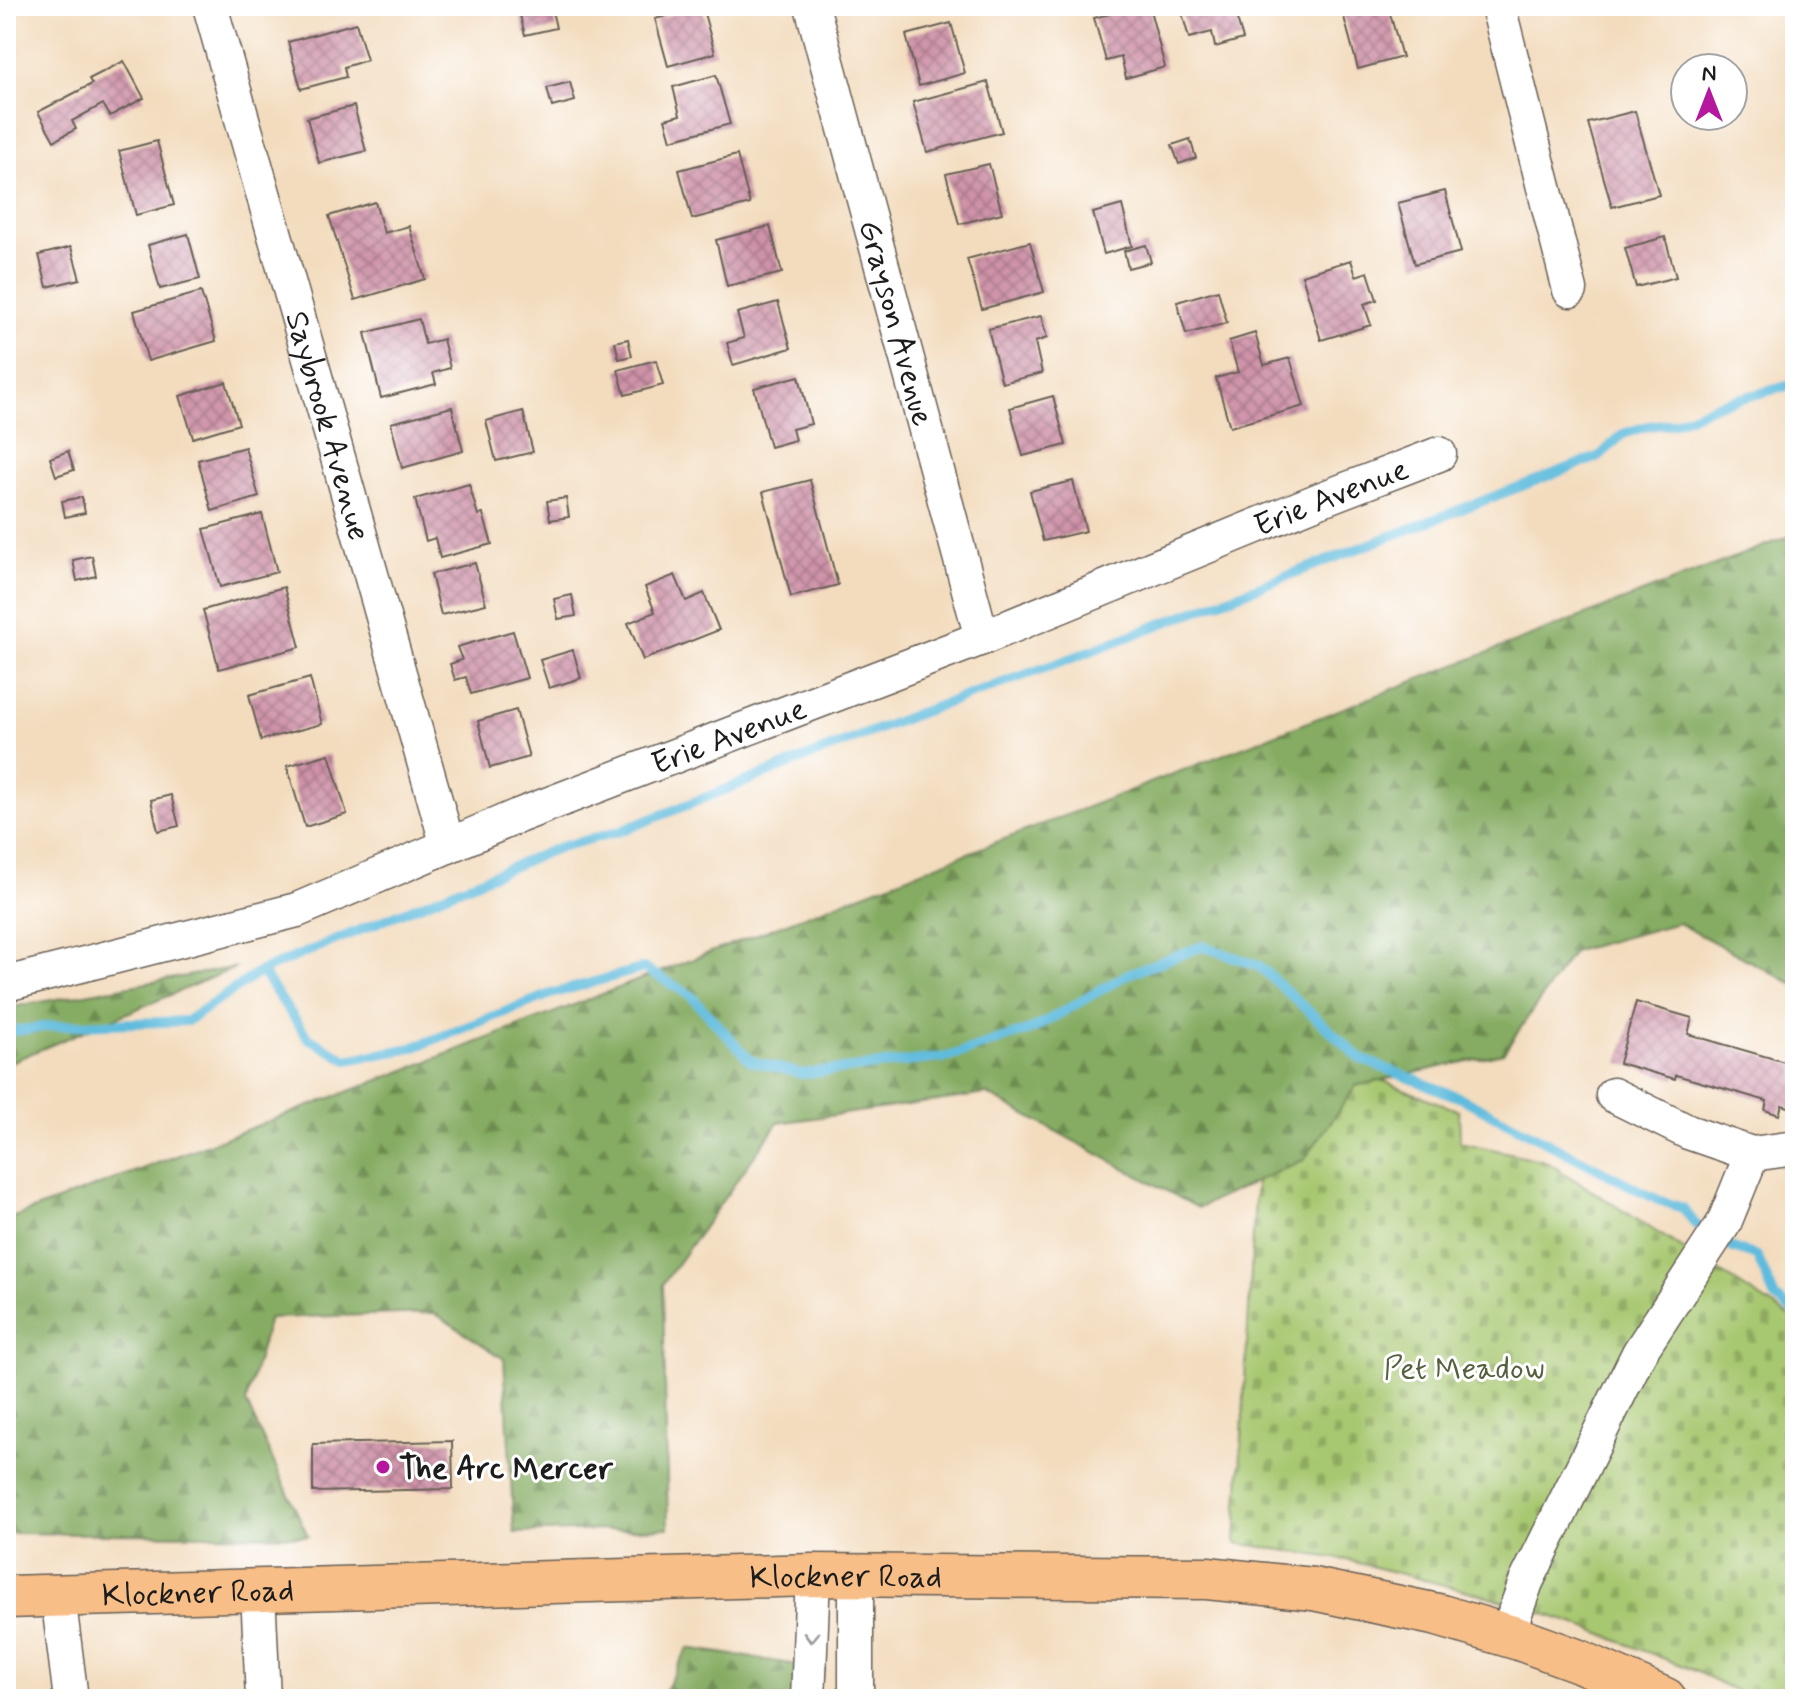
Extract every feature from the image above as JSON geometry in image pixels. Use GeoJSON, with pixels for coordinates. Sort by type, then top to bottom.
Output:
{"type":"FeatureCollection","features":[{"type":"Feature","properties":{"kind":"main road","name":"Klockner Road"},"geometry":{"type":"LineString","coordinates":[[6,1597],[813,1575],[1143,1575],[1250,1581],[1376,1600],[1507,1635],[1579,1661],[1665,1699]]}},
{"type":"Feature","properties":{"kind":"street","name":"Saybrook Avenue"},"geometry":{"type":"LineString","coordinates":[[210,6],[448,846]]}},
{"type":"Feature","properties":{"kind":"street","name":"Grayson Avenue"},"geometry":{"type":"LineString","coordinates":[[814,6],[982,638]]}},
{"type":"Feature","properties":{"kind":"street"},"geometry":{"type":"LineString","coordinates":[[1498,6],[1570,290]]}},
{"type":"Feature","properties":{"kind":"street","name":"Erie Avenue"},"geometry":{"type":"LineString","coordinates":[[6,984],[297,910],[518,816],[982,638],[1439,454]]}},
{"type":"Feature","properties":{"kind":"street"},"geometry":{"type":"LineString","coordinates":[[1613,1095],[1688,1132],[1752,1154],[1795,1148]]}},
{"type":"Feature","properties":{"kind":"street"},"geometry":{"type":"LineString","coordinates":[[1507,1635],[1526,1582],[1639,1353],[1715,1234],[1752,1154]]}},
{"type":"Feature","properties":{"kind":"street"},"geometry":{"type":"LineString","coordinates":[[808,1699],[813,1575]]}},
{"type":"Feature","properties":{"kind":"street"},"geometry":{"type":"LineString","coordinates":[[856,1577],[856,1699]]}},
{"type":"Feature","properties":{"kind":"street"},"geometry":{"type":"LineString","coordinates":[[258,1591],[263,1699]]}},
{"type":"Feature","properties":{"kind":"street"},"geometry":{"type":"LineString","coordinates":[[58,1596],[71,1699]]}},
{"type":"Feature","properties":{"kind":"green space"},"geometry":{"type":"Polygon","coordinates":[[[1795,534],[1795,985],[1678,923],[1574,951],[1503,1053],[1356,1086],[1304,1160],[1198,1208],[987,1094],[778,1123],[663,1284],[668,1528],[514,1533],[504,1359],[434,1313],[269,1318],[246,1402],[308,1536],[6,1533],[6,1220],[408,1069],[1795,534]]]}},
{"type":"Feature","properties":{"kind":"green space"},"geometry":{"type":"Polygon","coordinates":[[[237,967],[6,1064],[6,1008],[237,967]]]}},
{"type":"Feature","properties":{"kind":"green space","name":"Pet Meadow"},"geometry":{"type":"Polygon","coordinates":[[[1381,1080],[1459,1111],[1460,1142],[1545,1161],[1795,1320],[1795,1699],[1753,1699],[1691,1669],[1573,1623],[1487,1596],[1347,1560],[1236,1543],[1256,1181],[1304,1160],[1356,1086],[1381,1080]]]}},
{"type":"Feature","properties":{"kind":"green space"},"geometry":{"type":"Polygon","coordinates":[[[688,1648],[824,1669],[812,1699],[660,1699],[688,1648]]]}},
{"type":"Feature","properties":{"kind":"building"},"geometry":{"type":"Polygon","coordinates":[[[551,6],[556,28],[525,35],[518,7],[551,6]]]}},
{"type":"Feature","properties":{"kind":"building"},"geometry":{"type":"Polygon","coordinates":[[[702,6],[715,53],[668,66],[655,19],[702,6]]]}},
{"type":"Feature","properties":{"kind":"building"},"geometry":{"type":"Polygon","coordinates":[[[1149,6],[1165,67],[1126,78],[1121,57],[1106,61],[1094,18],[1149,6]]]}},
{"type":"Feature","properties":{"kind":"building"},"geometry":{"type":"Polygon","coordinates":[[[1180,6],[1233,6],[1243,39],[1215,47],[1212,32],[1189,38],[1180,6]]]}},
{"type":"Feature","properties":{"kind":"building"},"geometry":{"type":"Polygon","coordinates":[[[1262,6],[1295,6],[1296,7],[1265,16],[1262,6]]]}},
{"type":"Feature","properties":{"kind":"building"},"geometry":{"type":"Polygon","coordinates":[[[1341,6],[1388,6],[1402,57],[1358,69],[1341,6]]]}},
{"type":"Feature","properties":{"kind":"building"},"geometry":{"type":"Polygon","coordinates":[[[356,23],[367,60],[344,67],[346,77],[301,89],[288,42],[356,23]]]}},
{"type":"Feature","properties":{"kind":"building"},"geometry":{"type":"Polygon","coordinates":[[[951,23],[965,73],[919,86],[906,35],[951,23]]]}},
{"type":"Feature","properties":{"kind":"building"},"geometry":{"type":"Polygon","coordinates":[[[124,61],[144,98],[110,116],[103,104],[72,121],[76,129],[54,141],[38,112],[92,84],[89,79],[124,61]]]}},
{"type":"Feature","properties":{"kind":"building"},"geometry":{"type":"Polygon","coordinates":[[[716,75],[730,124],[671,140],[665,119],[680,115],[673,87],[716,75]]]}},
{"type":"Feature","properties":{"kind":"building"},"geometry":{"type":"Polygon","coordinates":[[[570,82],[575,101],[552,107],[547,88],[570,82]]]}},
{"type":"Feature","properties":{"kind":"building"},"geometry":{"type":"Polygon","coordinates":[[[988,82],[1002,132],[927,152],[913,102],[988,82]]]}},
{"type":"Feature","properties":{"kind":"building"},"geometry":{"type":"Polygon","coordinates":[[[354,106],[366,151],[319,163],[307,118],[354,106]]]}},
{"type":"Feature","properties":{"kind":"building"},"geometry":{"type":"Polygon","coordinates":[[[1635,111],[1659,195],[1612,207],[1588,123],[1635,111]]]}},
{"type":"Feature","properties":{"kind":"building"},"geometry":{"type":"Polygon","coordinates":[[[1190,139],[1196,158],[1179,164],[1172,145],[1190,139]]]}},
{"type":"Feature","properties":{"kind":"building"},"geometry":{"type":"Polygon","coordinates":[[[157,141],[174,205],[136,215],[119,151],[157,141]]]}},
{"type":"Feature","properties":{"kind":"building"},"geometry":{"type":"Polygon","coordinates":[[[737,155],[750,204],[692,219],[679,170],[737,155]]]}},
{"type":"Feature","properties":{"kind":"building"},"geometry":{"type":"Polygon","coordinates":[[[989,164],[1002,213],[959,224],[946,174],[989,164]]]}},
{"type":"Feature","properties":{"kind":"building"},"geometry":{"type":"Polygon","coordinates":[[[1445,191],[1461,252],[1415,264],[1398,203],[1445,191]]]}},
{"type":"Feature","properties":{"kind":"building"},"geometry":{"type":"Polygon","coordinates":[[[375,202],[384,233],[409,226],[425,279],[355,300],[329,216],[375,202]]]}},
{"type":"Feature","properties":{"kind":"building"},"geometry":{"type":"Polygon","coordinates":[[[1122,205],[1132,246],[1104,254],[1093,213],[1122,205]]]}},
{"type":"Feature","properties":{"kind":"building"},"geometry":{"type":"Polygon","coordinates":[[[770,226],[782,273],[727,286],[716,240],[770,226]]]}},
{"type":"Feature","properties":{"kind":"building"},"geometry":{"type":"Polygon","coordinates":[[[188,234],[200,279],[160,289],[148,245],[188,234]]]}},
{"type":"Feature","properties":{"kind":"building"},"geometry":{"type":"Polygon","coordinates":[[[1665,237],[1676,277],[1636,287],[1625,248],[1665,237]]]}},
{"type":"Feature","properties":{"kind":"building"},"geometry":{"type":"Polygon","coordinates":[[[1030,242],[1044,292],[982,309],[967,259],[1030,242]]]}},
{"type":"Feature","properties":{"kind":"building"},"geometry":{"type":"Polygon","coordinates":[[[1146,245],[1151,262],[1128,268],[1124,251],[1146,245]]]}},
{"type":"Feature","properties":{"kind":"building"},"geometry":{"type":"Polygon","coordinates":[[[71,247],[80,279],[47,287],[39,255],[71,247]]]}},
{"type":"Feature","properties":{"kind":"building"},"geometry":{"type":"Polygon","coordinates":[[[1351,260],[1356,276],[1368,272],[1377,300],[1364,304],[1371,325],[1321,340],[1302,275],[1351,260]]]}},
{"type":"Feature","properties":{"kind":"building"},"geometry":{"type":"Polygon","coordinates":[[[1218,290],[1227,323],[1186,334],[1177,302],[1218,290]]]}},
{"type":"Feature","properties":{"kind":"building"},"geometry":{"type":"Polygon","coordinates":[[[201,292],[216,341],[148,361],[134,311],[201,292]]]}},
{"type":"Feature","properties":{"kind":"building"},"geometry":{"type":"Polygon","coordinates":[[[778,302],[791,348],[733,365],[727,343],[744,338],[737,313],[778,302]]]}},
{"type":"Feature","properties":{"kind":"building"},"geometry":{"type":"Polygon","coordinates":[[[1041,316],[1047,338],[1035,342],[1042,373],[1002,383],[988,329],[1041,316]]]}},
{"type":"Feature","properties":{"kind":"building"},"geometry":{"type":"Polygon","coordinates":[[[419,319],[425,344],[443,339],[450,368],[433,373],[436,384],[381,398],[365,333],[419,319]]]}},
{"type":"Feature","properties":{"kind":"building"},"geometry":{"type":"Polygon","coordinates":[[[1255,333],[1264,365],[1290,358],[1304,406],[1230,427],[1216,378],[1238,372],[1229,341],[1255,333]]]}},
{"type":"Feature","properties":{"kind":"building"},"geometry":{"type":"Polygon","coordinates":[[[628,339],[632,356],[619,359],[615,342],[628,339]]]}},
{"type":"Feature","properties":{"kind":"building"},"geometry":{"type":"Polygon","coordinates":[[[656,360],[663,385],[625,395],[618,370],[656,360]]]}},
{"type":"Feature","properties":{"kind":"building"},"geometry":{"type":"Polygon","coordinates":[[[799,376],[811,424],[792,429],[795,440],[770,447],[754,388],[799,376]]]}},
{"type":"Feature","properties":{"kind":"building"},"geometry":{"type":"Polygon","coordinates":[[[226,382],[239,424],[193,438],[180,396],[226,382]]]}},
{"type":"Feature","properties":{"kind":"building"},"geometry":{"type":"Polygon","coordinates":[[[1053,396],[1066,445],[1023,456],[1010,408],[1053,396]]]}},
{"type":"Feature","properties":{"kind":"building"},"geometry":{"type":"Polygon","coordinates":[[[452,407],[463,451],[402,468],[391,423],[452,407]]]}},
{"type":"Feature","properties":{"kind":"building"},"geometry":{"type":"Polygon","coordinates":[[[523,411],[533,452],[496,461],[486,421],[523,411]]]}},
{"type":"Feature","properties":{"kind":"building"},"geometry":{"type":"Polygon","coordinates":[[[245,447],[259,497],[212,511],[198,460],[245,447]]]}},
{"type":"Feature","properties":{"kind":"building"},"geometry":{"type":"Polygon","coordinates":[[[68,451],[74,470],[56,476],[50,458],[68,451]]]}},
{"type":"Feature","properties":{"kind":"building"},"geometry":{"type":"Polygon","coordinates":[[[810,480],[838,585],[791,597],[763,492],[810,480]]]}},
{"type":"Feature","properties":{"kind":"building"},"geometry":{"type":"Polygon","coordinates":[[[1073,481],[1086,531],[1043,541],[1030,491],[1073,481]]]}},
{"type":"Feature","properties":{"kind":"building"},"geometry":{"type":"Polygon","coordinates":[[[469,484],[478,515],[483,514],[492,544],[440,558],[435,538],[426,541],[415,499],[469,484]]]}},
{"type":"Feature","properties":{"kind":"building"},"geometry":{"type":"Polygon","coordinates":[[[82,497],[85,513],[65,517],[62,501],[82,497]]]}},
{"type":"Feature","properties":{"kind":"building"},"geometry":{"type":"Polygon","coordinates":[[[566,498],[569,517],[550,520],[547,501],[566,498]]]}},
{"type":"Feature","properties":{"kind":"building"},"geometry":{"type":"Polygon","coordinates":[[[262,514],[277,572],[220,587],[204,529],[262,514]]]}},
{"type":"Feature","properties":{"kind":"building"},"geometry":{"type":"Polygon","coordinates":[[[92,556],[96,576],[77,581],[73,560],[92,556]]]}},
{"type":"Feature","properties":{"kind":"building"},"geometry":{"type":"Polygon","coordinates":[[[475,563],[486,604],[441,615],[431,574],[475,563]]]}},
{"type":"Feature","properties":{"kind":"building"},"geometry":{"type":"Polygon","coordinates":[[[675,575],[686,601],[704,593],[719,630],[643,660],[628,623],[655,612],[645,587],[675,575]]]}},
{"type":"Feature","properties":{"kind":"building"},"geometry":{"type":"Polygon","coordinates":[[[284,587],[300,647],[219,669],[203,610],[284,587]]]}},
{"type":"Feature","properties":{"kind":"building"},"geometry":{"type":"Polygon","coordinates":[[[572,595],[576,616],[558,619],[554,599],[572,595]]]}},
{"type":"Feature","properties":{"kind":"building"},"geometry":{"type":"Polygon","coordinates":[[[513,631],[527,678],[471,694],[466,677],[455,680],[450,664],[462,660],[457,647],[513,631]]]}},
{"type":"Feature","properties":{"kind":"building"},"geometry":{"type":"Polygon","coordinates":[[[573,650],[581,678],[549,688],[540,660],[573,650]]]}},
{"type":"Feature","properties":{"kind":"building"},"geometry":{"type":"Polygon","coordinates":[[[310,678],[322,724],[261,740],[249,695],[310,678]]]}},
{"type":"Feature","properties":{"kind":"building"},"geometry":{"type":"Polygon","coordinates":[[[516,710],[529,757],[490,768],[478,721],[516,710]]]}},
{"type":"Feature","properties":{"kind":"building"},"geometry":{"type":"Polygon","coordinates":[[[329,754],[347,814],[305,827],[287,766],[329,754]]]}},
{"type":"Feature","properties":{"kind":"building"},"geometry":{"type":"Polygon","coordinates":[[[171,795],[179,826],[158,831],[151,800],[171,795]]]}},
{"type":"Feature","properties":{"kind":"building"},"geometry":{"type":"Polygon","coordinates":[[[1636,1002],[1692,1018],[1688,1034],[1795,1065],[1795,1109],[1782,1105],[1779,1115],[1765,1110],[1767,1101],[1676,1075],[1675,1079],[1619,1063],[1636,1002]]]}},
{"type":"Feature","properties":{"kind":"building","name":"The Arc Mercer"},"geometry":{"type":"Polygon","coordinates":[[[452,1441],[453,1489],[313,1492],[313,1444],[452,1441]]]}},
{"type":"Feature","properties":{"kind":"waterway"},"geometry":{"type":"LineString","coordinates":[[6,1032],[52,1026],[187,1021],[261,971],[560,847],[621,831],[919,713],[1075,657],[1600,456],[1623,434],[1648,426],[1673,423],[1719,404],[1795,384]]}},
{"type":"Feature","properties":{"kind":"waterway"},"geometry":{"type":"LineString","coordinates":[[261,971],[308,1038],[347,1060],[412,1048],[551,994],[644,968],[690,995],[751,1061],[802,1074],[948,1057],[1033,1029],[1128,974],[1203,946],[1259,966],[1361,1059],[1461,1098],[1658,1200],[1683,1208],[1696,1225],[1733,1248],[1757,1256],[1775,1298],[1795,1312]]}},
{"type":"Feature","properties":{"kind":"place","name":"The Arc Mercer"},"geometry":{"type":"Point","coordinates":[383,1467]}}]}
